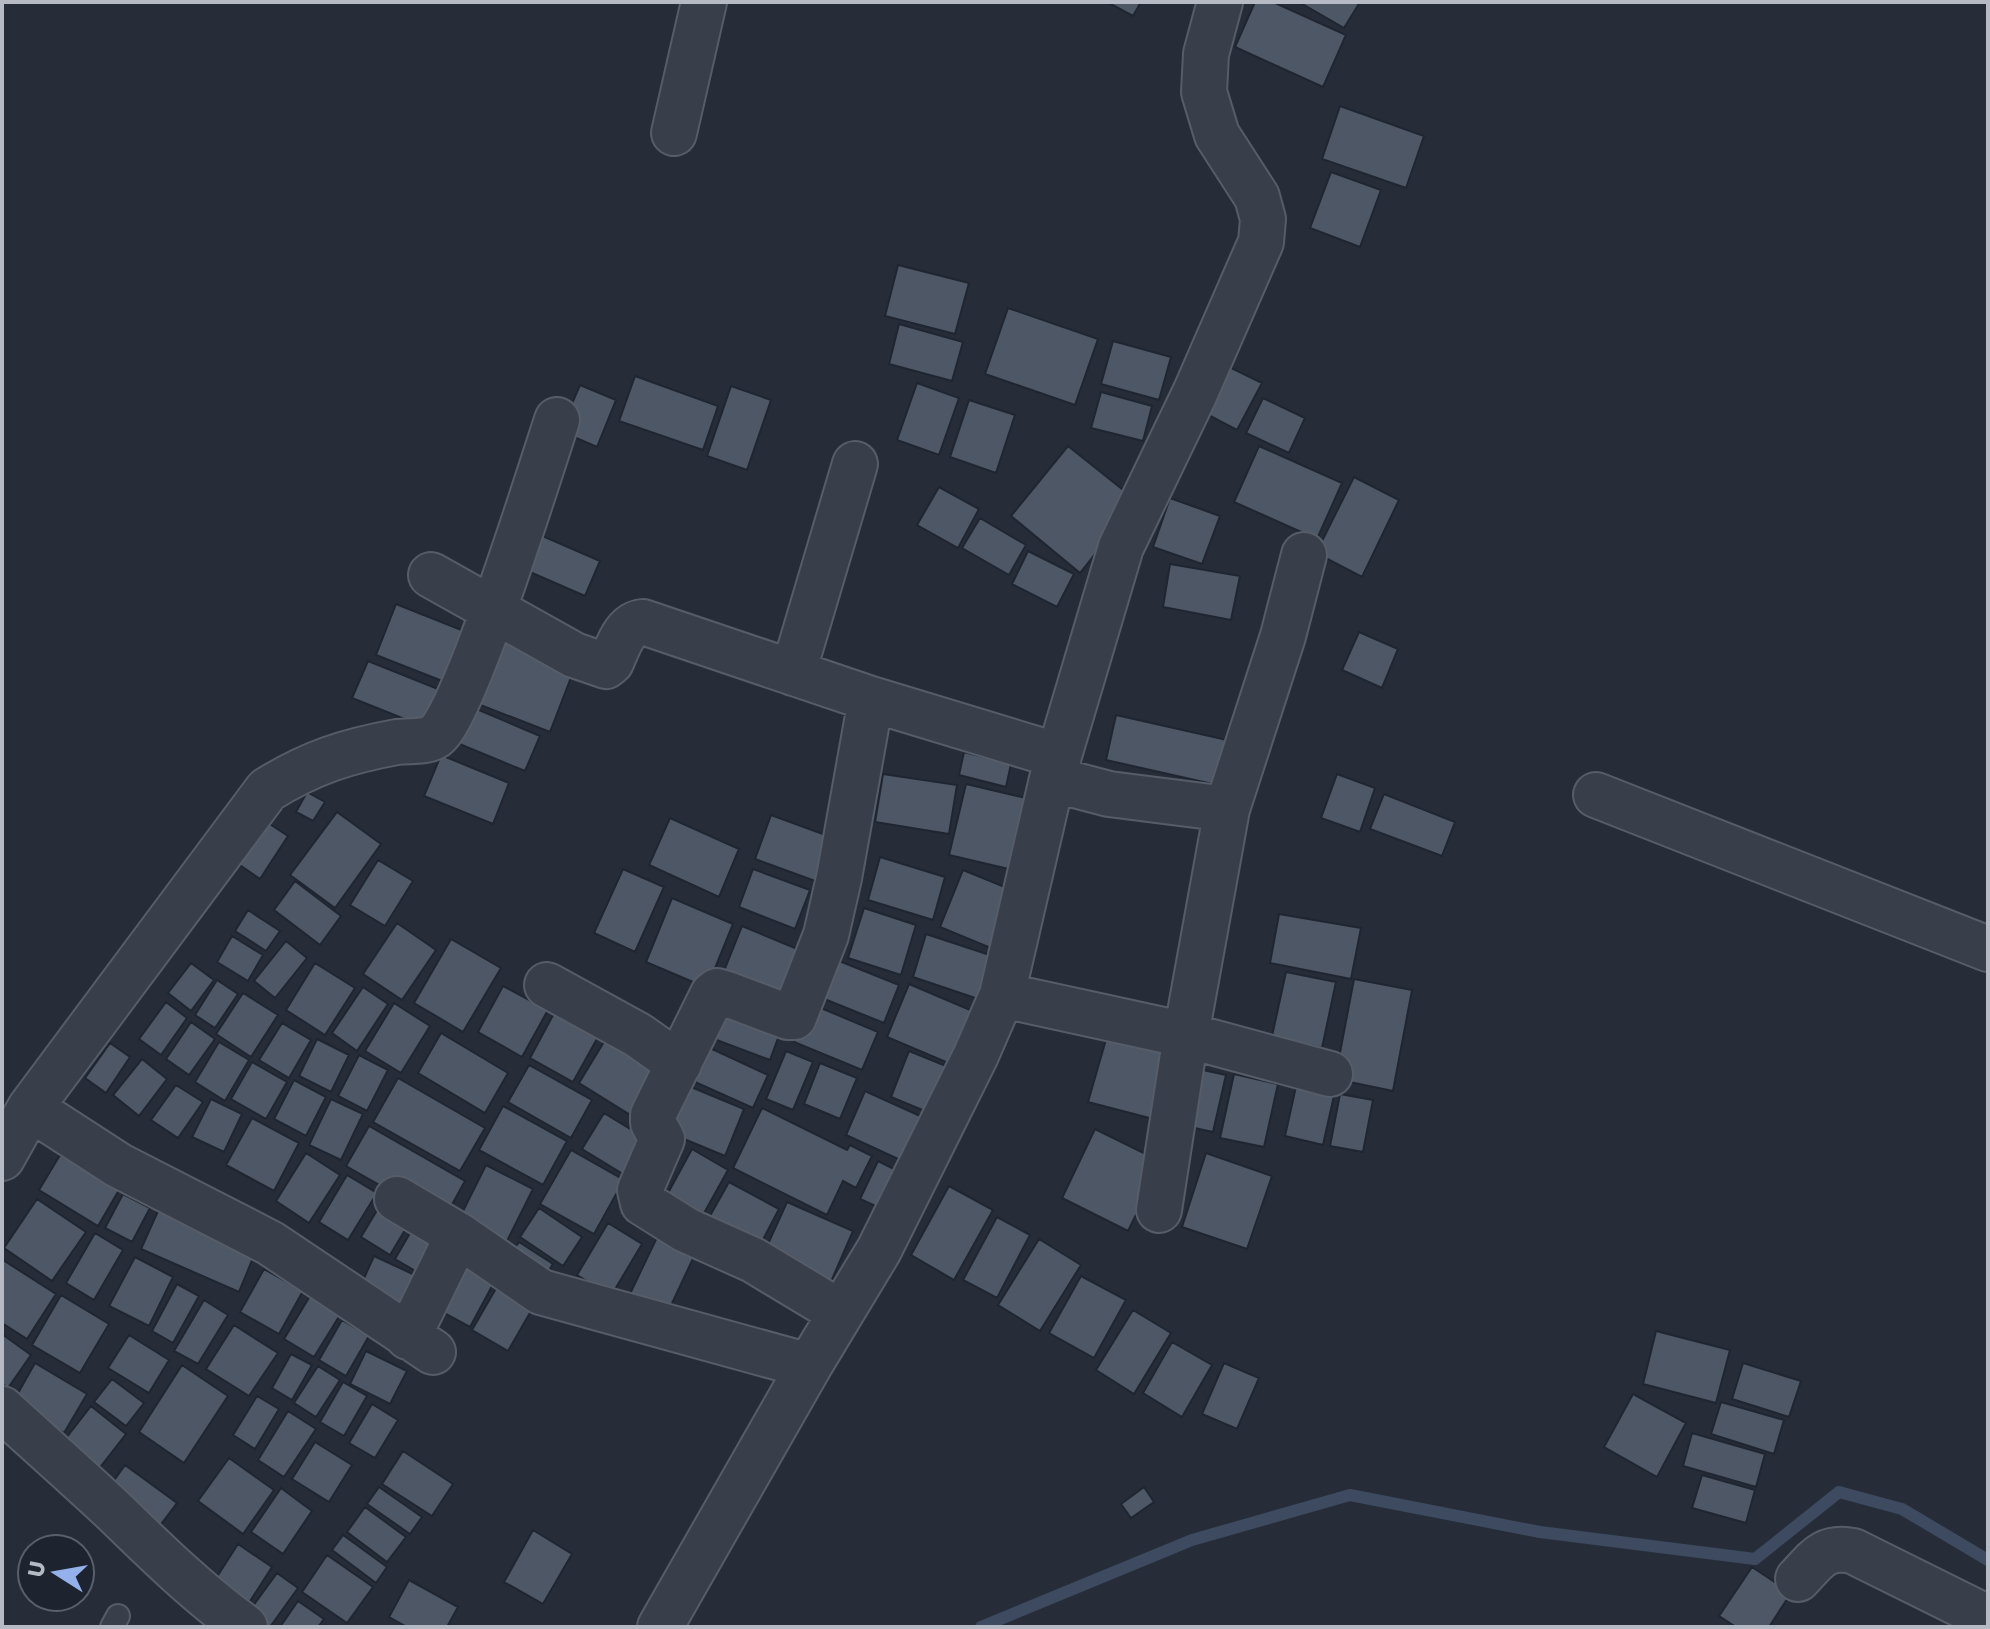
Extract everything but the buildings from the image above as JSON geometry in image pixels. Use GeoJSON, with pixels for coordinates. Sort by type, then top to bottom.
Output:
{"type":"FeatureCollection","features":[{"type":"Feature","properties":{"kind":"street"},"geometry":{"type":"LineString","coordinates":[[674,133],[704,2]]}},
{"type":"Feature","properties":{"kind":"street"},"geometry":{"type":"LineString","coordinates":[[660,1627],[879,1250],[976,1055],[1002,995],[1055,767],[1121,547],[1195,393],[1261,242],[1263,219],[1257,197],[1217,135],[1204,92],[1206,54],[1220,2]]}},
{"type":"Feature","properties":{"kind":"street"},"geometry":{"type":"LineString","coordinates":[[2,1158],[30,1108],[267,790],[296,771],[330,757],[400,741],[434,737],[440,732],[461,694],[494,610],[557,420]]}},
{"type":"Feature","properties":{"kind":"street"},"geometry":{"type":"LineString","coordinates":[[793,673],[855,464]]}},
{"type":"Feature","properties":{"kind":"street"},"geometry":{"type":"LineString","coordinates":[[1159,1210],[1186,1035],[1227,809],[1283,636],[1304,555]]}},
{"type":"Feature","properties":{"kind":"street"},"geometry":{"type":"LineString","coordinates":[[431,575],[574,655],[600,666],[611,662],[629,628],[634,623],[643,622],[871,699],[1055,767],[1109,794],[1227,809]]}},
{"type":"Feature","properties":{"kind":"street"},"geometry":{"type":"LineString","coordinates":[[841,1313],[753,1260],[664,1218],[643,1203],[640,1190],[662,1139],[653,1123],[653,1115],[706,1007],[717,991],[794,1017],[826,935],[871,699]]}},
{"type":"Feature","properties":{"kind":"street"},"geometry":{"type":"LineString","coordinates":[[1596,795],[1988,949]]}},
{"type":"Feature","properties":{"kind":"street"},"geometry":{"type":"LineString","coordinates":[[547,985],[638,1035],[679,1064]]}},
{"type":"Feature","properties":{"kind":"street"},"geometry":{"type":"LineString","coordinates":[[1002,995],[1186,1035],[1330,1074]]}},
{"type":"Feature","properties":{"kind":"street"},"geometry":{"type":"LineString","coordinates":[[30,1108],[118,1165],[270,1243],[421,1345],[458,1235]]}},
{"type":"Feature","properties":{"kind":"street"},"geometry":{"type":"LineString","coordinates":[[397,1199],[458,1235],[541,1292],[809,1366]]}},
{"type":"Feature","properties":{"kind":"street"},"geometry":{"type":"LineString","coordinates":[[2,1409],[155,1554],[245,1627]]}},
{"type":"Feature","properties":{"kind":"street"},"geometry":{"type":"LineString","coordinates":[[1798,1579],[1828,1550],[1853,1551],[1988,1618]]}},
{"type":"Feature","properties":{"kind":"waterway"},"geometry":{"type":"LineString","coordinates":[[981,1627],[1192,1540],[1350,1495],[1540,1532],[1755,1559],[1839,1492],[1902,1509],[1988,1560]]}}]}
